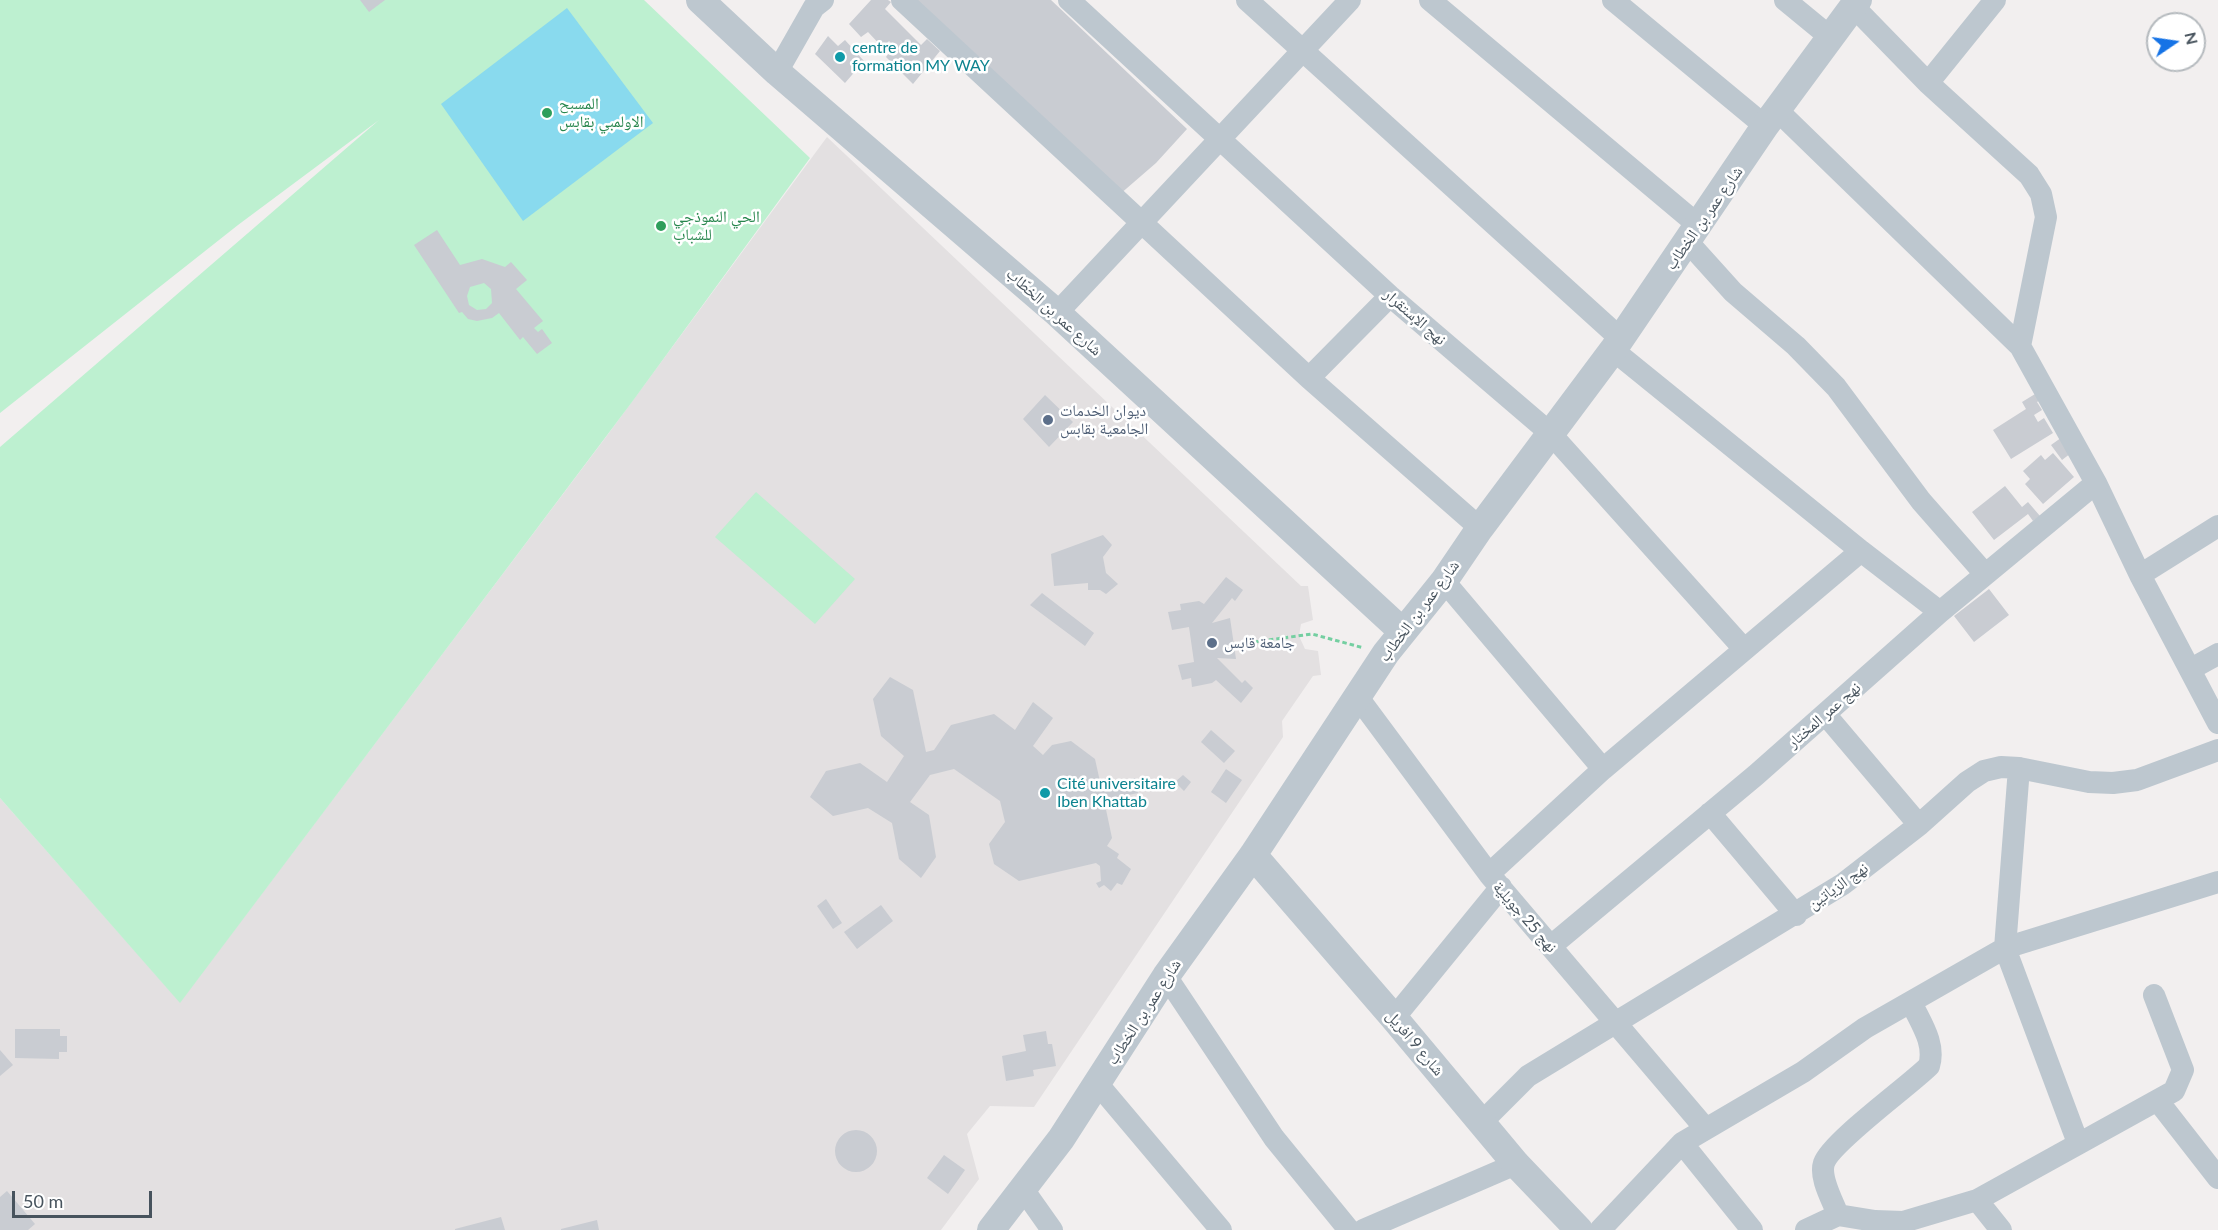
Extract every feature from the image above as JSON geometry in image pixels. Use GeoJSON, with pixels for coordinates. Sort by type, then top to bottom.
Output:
{"type":"FeatureCollection","features":[{"type":"Feature","properties":{"kind":"street","name":"شارع عمر بن الخطّاب"},"geometry":{"type":"LineString","coordinates":[[700,0],[777,72],[1058,313],[1394,642]]}},
{"type":"Feature","properties":{"kind":"street"},"geometry":{"type":"LineString","coordinates":[[777,72],[814,7],[823,0]]}},
{"type":"Feature","properties":{"kind":"street"},"geometry":{"type":"LineString","coordinates":[[902,0],[1309,378],[1480,528]]}},
{"type":"Feature","properties":{"kind":"street","name":"نهج الإستقرار"},"geometry":{"type":"LineString","coordinates":[[1069,0],[1390,296],[1550,434],[1744,649]]}},
{"type":"Feature","properties":{"kind":"street"},"geometry":{"type":"LineString","coordinates":[[1247,0],[1617,345],[1861,551],[1941,612]]}},
{"type":"Feature","properties":{"kind":"street"},"geometry":{"type":"LineString","coordinates":[[1058,313],[1350,0]]}},
{"type":"Feature","properties":{"kind":"street"},"geometry":{"type":"LineString","coordinates":[[1430,0],[1693,233],[1733,292],[1796,346],[1836,387],[1921,501],[1985,574]]}},
{"type":"Feature","properties":{"kind":"street"},"geometry":{"type":"LineString","coordinates":[[1613,0],[1771,118],[2020,346],[2096,483],[2140,575],[2192,669],[2218,723]]}},
{"type":"Feature","properties":{"kind":"street"},"geometry":{"type":"LineString","coordinates":[[1785,0],[1830,37]]}},
{"type":"Feature","properties":{"kind":"street"},"geometry":{"type":"LineString","coordinates":[[1928,83],[1995,0]]}},
{"type":"Feature","properties":{"kind":"street"},"geometry":{"type":"LineString","coordinates":[[1856,3],[1928,83],[2029,175],[2041,194],[2046,217],[2035,284],[2020,346]]}},
{"type":"Feature","properties":{"kind":"street","name":"شارع عمر بن الخطاب"},"geometry":{"type":"LineString","coordinates":[[991,1230],[1061,1139],[1166,976],[1253,855],[1394,642],[1444,581],[1480,528],[1617,345],[1771,118],[1856,3]]}},
{"type":"Feature","properties":{"kind":"street"},"geometry":{"type":"LineString","coordinates":[[1309,378],[1390,296]]}},
{"type":"Feature","properties":{"kind":"street","name":"نهج عمر المختار"},"geometry":{"type":"LineString","coordinates":[[1551,946],[1710,813],[1985,574],[2096,483]]}},
{"type":"Feature","properties":{"kind":"street"},"geometry":{"type":"LineString","coordinates":[[2140,575],[2218,526]]}},
{"type":"Feature","properties":{"kind":"street"},"geometry":{"type":"LineString","coordinates":[[1394,1018],[1495,880],[1603,769],[1861,551]]}},
{"type":"Feature","properties":{"kind":"street"},"geometry":{"type":"LineString","coordinates":[[1444,581],[1603,769]]}},
{"type":"Feature","properties":{"kind":"street"},"geometry":{"type":"LineString","coordinates":[[2192,669],[2218,654]]}},
{"type":"Feature","properties":{"kind":"street","name":"نهج 25 جويلية"},"geometry":{"type":"LineString","coordinates":[[1357,696],[1495,880],[1705,1128]]}},
{"type":"Feature","properties":{"kind":"street"},"geometry":{"type":"LineString","coordinates":[[1824,714],[1919,825]]}},
{"type":"Feature","properties":{"kind":"street","name":"نهج الزياتين"},"geometry":{"type":"LineString","coordinates":[[1482,1122],[1528,1076],[1796,915],[1843,884],[1919,825],[1967,782],[1984,771],[2001,767],[2019,768],[2089,782],[2113,783],[2138,780],[2218,750]]}},
{"type":"Feature","properties":{"kind":"street"},"geometry":{"type":"LineString","coordinates":[[2019,768],[2005,948],[2078,1143]]}},
{"type":"Feature","properties":{"kind":"street"},"geometry":{"type":"LineString","coordinates":[[1710,813],[1796,915]]}},
{"type":"Feature","properties":{"kind":"street","name":"شارع 9 افريل"},"geometry":{"type":"LineString","coordinates":[[1253,855],[1516,1164],[1579,1230]]}},
{"type":"Feature","properties":{"kind":"street"},"geometry":{"type":"LineString","coordinates":[[1600,1230],[1682,1143],[1803,1072],[1865,1028],[2005,948],[2218,882]]}},
{"type":"Feature","properties":{"kind":"street"},"geometry":{"type":"LineString","coordinates":[[1166,976],[1274,1138],[1349,1230]]}},
{"type":"Feature","properties":{"kind":"street"},"geometry":{"type":"LineString","coordinates":[[1806,1230],[1838,1215],[1875,1221],[1903,1222],[1977,1200],[2174,1091],[2183,1070],[2154,995]]}},
{"type":"Feature","properties":{"kind":"street"},"geometry":{"type":"LineString","coordinates":[[1838,1215],[1823,1172],[1824,1161],[1870,1115],[1929,1066],[1932,1055],[1929,1041],[1911,1002]]}},
{"type":"Feature","properties":{"kind":"street"},"geometry":{"type":"LineString","coordinates":[[1097,1083],[1221,1230]]}},
{"type":"Feature","properties":{"kind":"street"},"geometry":{"type":"LineString","coordinates":[[2158,1101],[2218,1178]]}},
{"type":"Feature","properties":{"kind":"street"},"geometry":{"type":"LineString","coordinates":[[1682,1143],[1752,1230]]}},
{"type":"Feature","properties":{"kind":"street"},"geometry":{"type":"LineString","coordinates":[[1373,1228],[1516,1164]]}},
{"type":"Feature","properties":{"kind":"street"},"geometry":{"type":"LineString","coordinates":[[1023,1190],[1052,1230]]}},
{"type":"Feature","properties":{"kind":"street"},"geometry":{"type":"LineString","coordinates":[[1977,1200],[2001,1230]]}},
{"type":"Feature","properties":{"kind":"path"},"geometry":{"type":"LineString","coordinates":[[1254,642],[1312,634],[1394,642]]}},
{"type":"Feature","properties":{"kind":"shaded area"},"geometry":{"type":"Polygon","coordinates":[[[827,137],[1301,586],[1308,586],[1313,620],[1301,624],[1299,636],[1305,649],[1318,651],[1321,675],[1313,676],[1282,721],[1283,737],[1034,1107],[990,1106],[967,1134],[979,1179],[941,1230],[0,1230],[0,798],[180,1002],[603,441],[827,137]]]}},
{"type":"Feature","properties":{"kind":"green space"},"geometry":{"type":"Polygon","coordinates":[[[0,0],[644,0],[810,158],[632,402],[180,1003],[0,798],[0,447],[379,120],[238,225],[0,413],[0,0]]]}},
{"type":"Feature","properties":{"kind":"green space"},"geometry":{"type":"Polygon","coordinates":[[[756,492],[855,579],[815,624],[715,537],[756,492]]]}},
{"type":"Feature","properties":{"kind":"water","name":"المسبح الاولمبي بقابس"},"geometry":{"type":"Polygon","coordinates":[[[567,8],[653,123],[523,221],[441,104],[567,8]]]}},
{"type":"Feature","properties":{"kind":"building"},"geometry":{"type":"Polygon","coordinates":[[[360,0],[385,0],[369,12],[360,0]]]}},
{"type":"Feature","properties":{"kind":"building"},"geometry":{"type":"Polygon","coordinates":[[[871,0],[891,2],[885,9],[921,45],[927,39],[940,51],[913,84],[886,57],[894,46],[889,41],[883,48],[868,32],[861,37],[849,24],[871,0]]]}},
{"type":"Feature","properties":{"kind":"building"},"geometry":{"type":"Polygon","coordinates":[[[909,0],[1051,0],[1187,129],[1156,163],[1119,195],[909,0]]]}},
{"type":"Feature","properties":{"kind":"building","name":"centre de formation MY WAY"},"geometry":{"type":"Polygon","coordinates":[[[828,36],[838,46],[845,40],[864,61],[845,83],[815,54],[828,36]]]}},
{"type":"Feature","properties":{"kind":"building"},"geometry":{"type":"Polygon","coordinates":[[[437,230],[460,265],[482,259],[505,267],[511,262],[527,280],[516,289],[543,321],[534,328],[538,332],[542,329],[552,343],[537,354],[523,337],[520,340],[499,313],[492,318],[477,321],[468,319],[462,312],[459,313],[414,245],[437,230]],[[484,283],[470,287],[467,296],[469,305],[477,310],[486,309],[492,303],[491,289],[484,283]]]}},
{"type":"Feature","properties":{"kind":"building"},"geometry":{"type":"Polygon","coordinates":[[[2040,391],[2044,398],[2037,402],[2042,410],[2034,415],[2038,422],[2044,418],[2053,433],[2011,459],[1993,430],[2026,409],[2022,402],[2040,391]]]}},
{"type":"Feature","properties":{"kind":"building","name":"ديوان الخدمات الجامعية بقابس"},"geometry":{"type":"Polygon","coordinates":[[[1045,395],[1073,422],[1049,447],[1023,419],[1045,395]]]}},
{"type":"Feature","properties":{"kind":"building"},"geometry":{"type":"Polygon","coordinates":[[[2065,435],[2075,450],[2062,460],[2051,445],[2065,435]]]}},
{"type":"Feature","properties":{"kind":"building"},"geometry":{"type":"Polygon","coordinates":[[[2053,453],[2074,477],[2043,504],[2025,484],[2030,479],[2023,471],[2041,455],[2045,460],[2053,453]]]}},
{"type":"Feature","properties":{"kind":"building"},"geometry":{"type":"Polygon","coordinates":[[[2005,486],[2022,507],[2028,502],[2040,516],[2033,521],[2028,514],[1994,540],[1972,512],[2005,486]]]}},
{"type":"Feature","properties":{"kind":"building"},"geometry":{"type":"Polygon","coordinates":[[[1103,535],[1112,545],[1103,557],[1106,573],[1118,584],[1106,594],[1100,590],[1088,590],[1088,583],[1054,586],[1051,554],[1103,535]]]}},
{"type":"Feature","properties":{"kind":"building"},"geometry":{"type":"Polygon","coordinates":[[[1226,577],[1243,590],[1235,601],[1232,598],[1212,623],[1230,618],[1236,659],[1217,658],[1242,683],[1245,680],[1253,688],[1241,703],[1216,680],[1192,687],[1191,678],[1182,680],[1178,665],[1194,662],[1189,627],[1172,630],[1168,612],[1181,610],[1180,604],[1199,601],[1204,604],[1226,577]]]}},
{"type":"Feature","properties":{"kind":"building"},"geometry":{"type":"Polygon","coordinates":[[[1989,589],[2009,615],[1974,642],[1954,616],[1989,589]]]}},
{"type":"Feature","properties":{"kind":"building"},"geometry":{"type":"Polygon","coordinates":[[[1042,593],[1094,633],[1085,646],[1030,605],[1042,593]]]}},
{"type":"Feature","properties":{"kind":"building","name":"Cité universitaire Iben Khattab"},"geometry":{"type":"Polygon","coordinates":[[[890,677],[913,690],[926,752],[934,750],[951,725],[994,714],[1015,730],[1033,702],[1053,718],[1033,746],[1043,755],[1052,745],[1071,741],[1095,759],[1101,786],[1135,778],[1138,793],[1104,800],[1112,838],[1107,846],[1119,854],[1117,858],[1131,869],[1122,885],[1117,883],[1111,891],[1104,885],[1099,888],[1096,883],[1101,881],[1100,866],[1096,863],[1019,881],[994,864],[989,844],[1005,822],[1000,801],[954,769],[930,775],[910,802],[929,815],[936,857],[921,878],[899,859],[892,823],[868,808],[833,816],[810,797],[826,771],[860,763],[887,782],[904,756],[881,736],[873,699],[890,677]]]}},
{"type":"Feature","properties":{"kind":"building"},"geometry":{"type":"Polygon","coordinates":[[[1211,730],[1235,751],[1224,763],[1201,742],[1211,730]]]}},
{"type":"Feature","properties":{"kind":"building"},"geometry":{"type":"Polygon","coordinates":[[[1226,769],[1242,780],[1226,803],[1211,792],[1226,769]]]}},
{"type":"Feature","properties":{"kind":"building"},"geometry":{"type":"Polygon","coordinates":[[[1183,775],[1191,782],[1184,791],[1175,782],[1183,775]]]}},
{"type":"Feature","properties":{"kind":"building"},"geometry":{"type":"Polygon","coordinates":[[[826,899],[842,923],[833,929],[817,906],[826,899]]]}},
{"type":"Feature","properties":{"kind":"building"},"geometry":{"type":"Polygon","coordinates":[[[881,905],[893,921],[857,949],[844,932],[881,905]]]}},
{"type":"Feature","properties":{"kind":"building"},"geometry":{"type":"Polygon","coordinates":[[[15,1029],[60,1029],[60,1036],[67,1036],[67,1052],[59,1052],[59,1059],[15,1058],[15,1029]]]}},
{"type":"Feature","properties":{"kind":"building"},"geometry":{"type":"Polygon","coordinates":[[[1046,1031],[1048,1044],[1052,1044],[1056,1066],[1033,1070],[1034,1076],[1006,1081],[1002,1056],[1026,1051],[1023,1035],[1046,1031]]]}},
{"type":"Feature","properties":{"kind":"building"},"geometry":{"type":"Polygon","coordinates":[[[0,1050],[13,1065],[0,1076],[0,1050]]]}},
{"type":"Feature","properties":{"kind":"building"},"geometry":{"type":"Polygon","coordinates":[[[856,1130],[871,1136],[877,1151],[871,1166],[856,1172],[841,1166],[835,1151],[841,1136],[856,1130]]]}},
{"type":"Feature","properties":{"kind":"building"},"geometry":{"type":"Polygon","coordinates":[[[944,1155],[965,1170],[948,1194],[927,1178],[944,1155]]]}},
{"type":"Feature","properties":{"kind":"building"},"geometry":{"type":"Polygon","coordinates":[[[7,1191],[35,1224],[28,1230],[0,1230],[0,1197],[7,1191]]]}},
{"type":"Feature","properties":{"kind":"building"},"geometry":{"type":"Polygon","coordinates":[[[501,1217],[505,1230],[455,1230],[455,1229],[501,1217]]]}},
{"type":"Feature","properties":{"kind":"building"},"geometry":{"type":"Polygon","coordinates":[[[597,1220],[599,1230],[561,1230],[561,1229],[597,1220]]]}},
{"type":"Feature","properties":{"kind":"place","name":"centre de formation MY WAY"},"geometry":{"type":"Point","coordinates":[840,57]}},
{"type":"Feature","properties":{"kind":"place","name":"المسبح الاولمبي بقابس"},"geometry":{"type":"Point","coordinates":[547,113]}},
{"type":"Feature","properties":{"kind":"place","name":"الحي النموذجي للشباب"},"geometry":{"type":"Point","coordinates":[661,226]}},
{"type":"Feature","properties":{"kind":"place","name":"ديوان الخدمات الجامعية بقابس"},"geometry":{"type":"Point","coordinates":[1048,420]}},
{"type":"Feature","properties":{"kind":"place","name":"جامعة قابس"},"geometry":{"type":"Point","coordinates":[1212,643]}},
{"type":"Feature","properties":{"kind":"place","name":"Cité universitaire Iben Khattab"},"geometry":{"type":"Point","coordinates":[1045,793]}}]}
